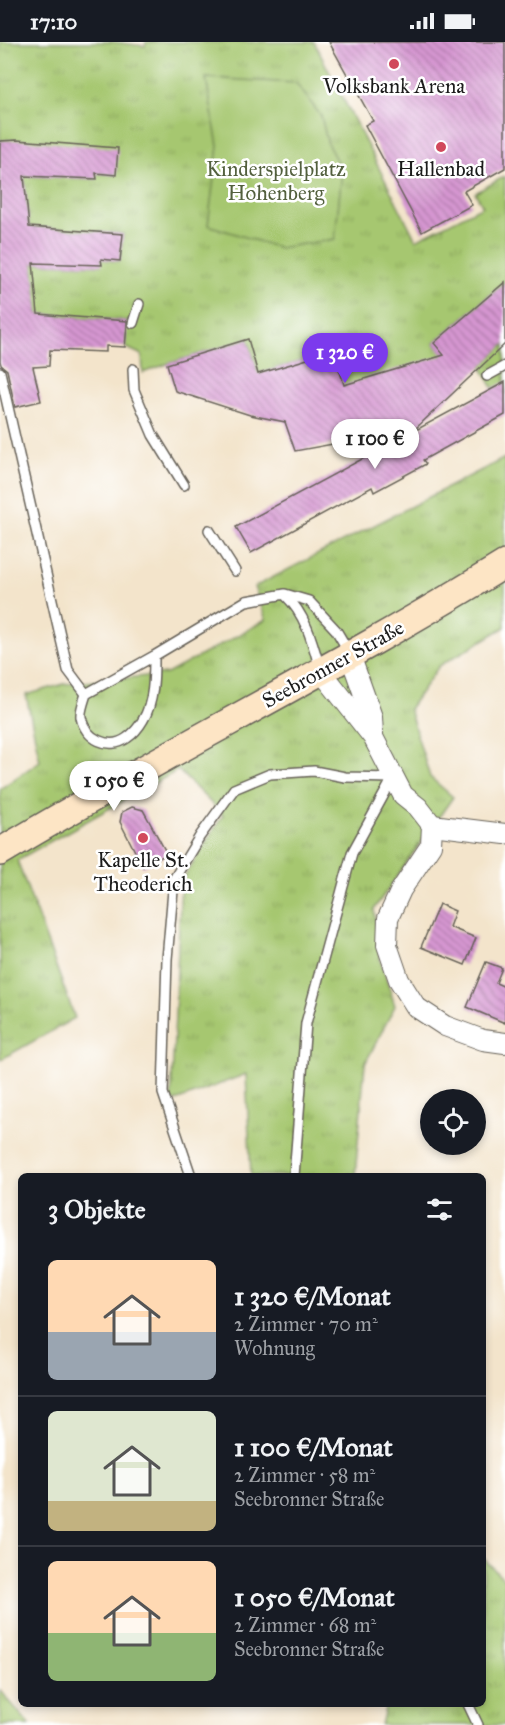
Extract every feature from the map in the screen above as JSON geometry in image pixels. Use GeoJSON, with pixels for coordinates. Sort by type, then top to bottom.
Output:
{"type":"FeatureCollection","features":[{"type":"Feature","properties":{"kind":"street","name":"Seebronner Straße"},"geometry":{"type":"LineString","coordinates":[[0,852],[159,760],[471,586],[505,564]]}},
{"type":"Feature","properties":{"kind":"street"},"geometry":{"type":"LineString","coordinates":[[350,655],[372,717],[373,737]]}},
{"type":"Feature","properties":{"kind":"street"},"geometry":{"type":"LineString","coordinates":[[321,671],[373,737],[402,795],[418,807],[432,825],[431,845],[401,890],[388,918],[387,945],[399,980],[416,1007],[445,1026],[483,1040],[505,1043]]}},
{"type":"Feature","properties":{"kind":"street"},"geometry":{"type":"LineString","coordinates":[[432,825],[505,834]]}},
{"type":"Feature","properties":{"kind":"lane"},"geometry":{"type":"LineString","coordinates":[[133,323],[139,304]]}},
{"type":"Feature","properties":{"kind":"lane"},"geometry":{"type":"LineString","coordinates":[[487,376],[505,366]]}},
{"type":"Feature","properties":{"kind":"lane"},"geometry":{"type":"LineString","coordinates":[[133,369],[134,390],[153,435],[184,485]]}},
{"type":"Feature","properties":{"kind":"lane"},"geometry":{"type":"LineString","coordinates":[[0,372],[68,670],[86,694]]}},
{"type":"Feature","properties":{"kind":"lane"},"geometry":{"type":"LineString","coordinates":[[209,530],[236,571]]}},
{"type":"Feature","properties":{"kind":"lane"},"geometry":{"type":"LineString","coordinates":[[154,656],[154,679],[149,704],[144,719],[136,730],[126,739],[112,744],[98,741],[87,733],[81,716],[86,694],[246,601],[285,594],[309,601],[336,630],[350,655]]}},
{"type":"Feature","properties":{"kind":"lane"},"geometry":{"type":"LineString","coordinates":[[285,594],[295,604],[302,617],[321,671]]}},
{"type":"Feature","properties":{"kind":"lane"},"geometry":{"type":"LineString","coordinates":[[190,1173],[163,1092],[167,959],[174,879],[200,836],[234,789],[270,774],[314,771],[345,777],[393,778],[352,853],[306,1023],[294,1173]]}},
{"type":"Feature","properties":{"kind":"lane"},"geometry":{"type":"LineString","coordinates":[[469,1707],[478,1725]]}},
{"type":"Feature","properties":{"kind":"green space"},"geometry":{"type":"Polygon","coordinates":[[[0,42],[113,42],[145,46],[146,42],[314,42],[416,240],[483,206],[475,193],[505,176],[505,282],[434,343],[447,358],[340,387],[343,380],[334,351],[255,375],[257,369],[248,339],[143,373],[142,355],[125,347],[127,321],[38,314],[33,263],[101,265],[101,259],[120,261],[123,234],[29,227],[24,176],[96,179],[96,173],[115,175],[7,141],[0,141],[0,42]]]}},
{"type":"Feature","properties":{"kind":"green space","name":"Kinderspielplatz Hohenberg"},"geometry":{"type":"Polygon","coordinates":[[[206,78],[296,83],[321,116],[328,145],[342,171],[335,239],[279,248],[208,225],[218,146],[206,78]]]}},
{"type":"Feature","properties":{"kind":"green space"},"geometry":{"type":"Polygon","coordinates":[[[505,344],[505,393],[493,388],[481,366],[505,344]]]}},
{"type":"Feature","properties":{"kind":"green space"},"geometry":{"type":"Polygon","coordinates":[[[505,458],[505,627],[439,666],[409,709],[430,777],[453,797],[374,909],[380,959],[395,1006],[365,1064],[355,1173],[251,1173],[246,1074],[171,1103],[181,882],[223,815],[178,770],[17,860],[75,1018],[0,1060],[0,789],[40,761],[26,695],[64,684],[167,674],[266,620],[254,587],[505,458]]]}},
{"type":"Feature","properties":{"kind":"green space"},"geometry":{"type":"Polygon","coordinates":[[[486,1561],[505,1580],[505,1725],[381,1725],[385,1707],[486,1707],[486,1561]]]}},
{"type":"Feature","properties":{"kind":"green space"},"geometry":{"type":"Polygon","coordinates":[[[0,1690],[30,1725],[0,1725],[0,1690]]]}},
{"type":"Feature","properties":{"kind":"building","name":"Hallenbad"},"geometry":{"type":"Polygon","coordinates":[[[329,42],[505,42],[505,168],[464,191],[472,205],[422,232],[365,125],[373,121],[329,42]]]}},
{"type":"Feature","properties":{"kind":"building"},"geometry":{"type":"Polygon","coordinates":[[[17,140],[118,148],[116,175],[96,173],[97,179],[24,176],[29,227],[123,234],[120,261],[101,259],[102,265],[33,263],[38,314],[127,321],[127,326],[125,347],[106,346],[106,352],[50,350],[49,366],[33,367],[41,401],[15,407],[7,370],[0,361],[0,141],[17,140]]]}},
{"type":"Feature","properties":{"kind":"building"},"geometry":{"type":"Polygon","coordinates":[[[505,282],[505,344],[415,429],[295,451],[285,422],[250,415],[175,391],[167,364],[248,339],[258,374],[334,351],[344,385],[444,355],[434,343],[505,282]]]}},
{"type":"Feature","properties":{"kind":"building"},"geometry":{"type":"Polygon","coordinates":[[[505,382],[505,415],[423,460],[426,464],[374,492],[372,487],[251,553],[236,527],[505,382]]]}},
{"type":"Feature","properties":{"kind":"building","name":"Kapelle St. Theoderich"},"geometry":{"type":"Polygon","coordinates":[[[132,807],[143,810],[167,854],[143,867],[120,822],[122,812],[132,807]]]}},
{"type":"Feature","properties":{"kind":"building"},"geometry":{"type":"Polygon","coordinates":[[[439,904],[455,911],[449,927],[476,938],[465,965],[421,947],[439,904]]]}},
{"type":"Feature","properties":{"kind":"building"},"geometry":{"type":"Polygon","coordinates":[[[486,962],[502,968],[496,983],[505,987],[505,1023],[467,1007],[486,962]]]}},
{"type":"Feature","properties":{"kind":"place","name":"Volksbank Arena"},"geometry":{"type":"Point","coordinates":[394,64]}},
{"type":"Feature","properties":{"kind":"place","name":"Hallenbad"},"geometry":{"type":"Point","coordinates":[441,147]}},
{"type":"Feature","properties":{"kind":"place","name":"Kapelle St. Theoderich"},"geometry":{"type":"Point","coordinates":[143,838]}}]}
